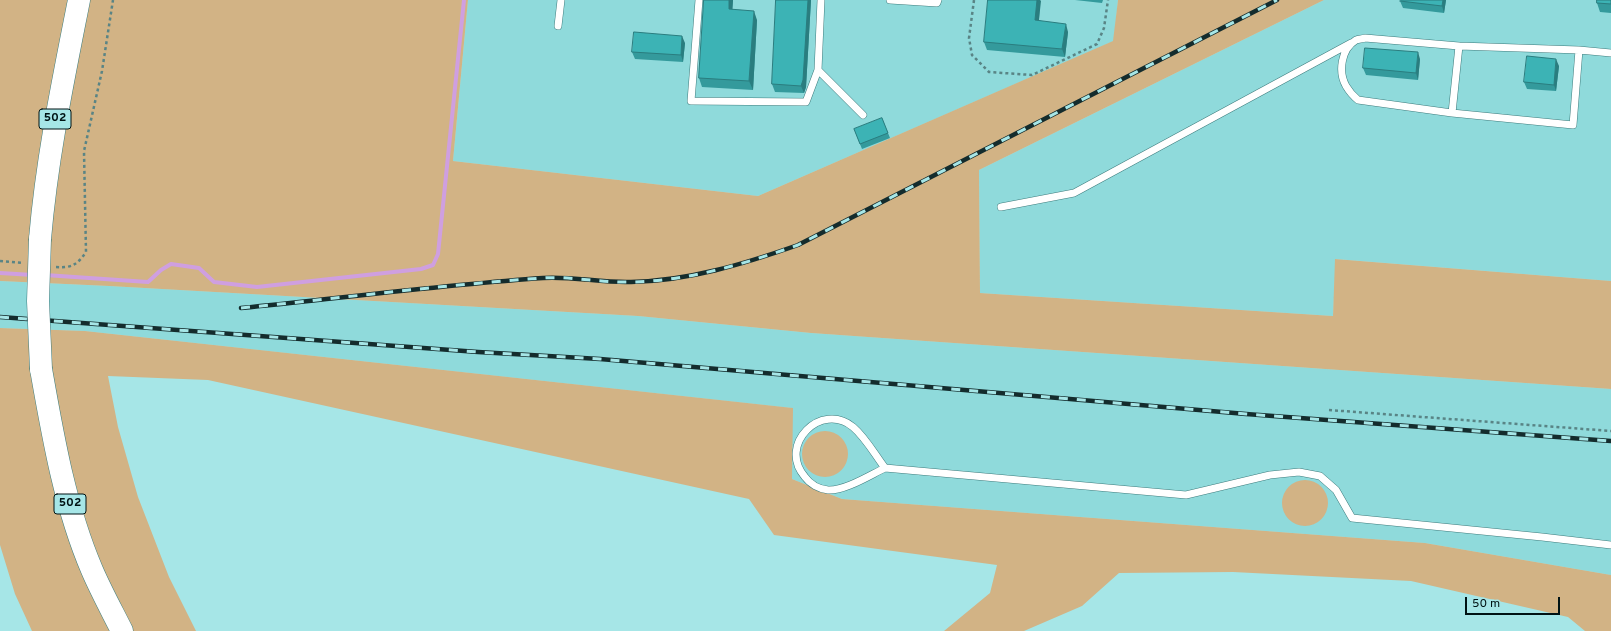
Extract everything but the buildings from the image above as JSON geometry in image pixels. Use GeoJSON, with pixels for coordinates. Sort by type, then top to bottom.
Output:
{"type":"FeatureCollection","features":[{"type":"Feature","properties":{"kind":"main road","name":"502"},"geometry":{"type":"LineString","coordinates":[[79,0],[51,143],[44,191],[40,239],[38,301],[42,369],[56,450],[79,532],[92,569],[122,631]]}},
{"type":"Feature","properties":{"kind":"lane"},"geometry":{"type":"LineString","coordinates":[[558,26],[560,0]]}},
{"type":"Feature","properties":{"kind":"lane"},"geometry":{"type":"LineString","coordinates":[[699,0],[691,101],[806,102],[818,70],[821,0]]}},
{"type":"Feature","properties":{"kind":"lane"},"geometry":{"type":"LineString","coordinates":[[890,0],[937,3],[938,0]]}},
{"type":"Feature","properties":{"kind":"lane"},"geometry":{"type":"LineString","coordinates":[[1001,207],[1074,193],[1356,40],[1365,38],[1459,46],[1579,50],[1611,53]]}},
{"type":"Feature","properties":{"kind":"lane"},"geometry":{"type":"LineString","coordinates":[[1356,40],[1348,48],[1343,58],[1341,69],[1345,85],[1358,100],[1452,113],[1573,125],[1579,50]]}},
{"type":"Feature","properties":{"kind":"lane"},"geometry":{"type":"LineString","coordinates":[[1452,113],[1459,46]]}},
{"type":"Feature","properties":{"kind":"lane"},"geometry":{"type":"LineString","coordinates":[[818,70],[863,115]]}},
{"type":"Feature","properties":{"kind":"lane"},"geometry":{"type":"LineString","coordinates":[[885,468],[858,432],[852,426],[841,421],[829,419],[814,424],[807,429],[798,443],[796,451],[798,467],[807,480],[821,488],[829,490],[844,487],[885,468],[1186,495],[1270,475],[1299,472],[1320,476],[1336,490],[1352,518],[1611,545]]}},
{"type":"Feature","properties":{"kind":"path"},"geometry":{"type":"LineString","coordinates":[[53,266],[68,268],[79,261],[86,252],[84,151],[102,71],[113,0]]}},
{"type":"Feature","properties":{"kind":"path"},"geometry":{"type":"LineString","coordinates":[[974,0],[969,38],[972,55],[989,72],[1032,75],[1096,44],[1104,28],[1108,0]]}},
{"type":"Feature","properties":{"kind":"path"},"geometry":{"type":"LineString","coordinates":[[0,261],[30,264]]}},
{"type":"Feature","properties":{"kind":"path"},"geometry":{"type":"LineString","coordinates":[[1329,410],[1611,431]]}},
{"type":"Feature","properties":{"kind":"shaded area"},"geometry":{"type":"Polygon","coordinates":[[[0,0],[468,0],[453,161],[758,196],[1113,41],[1118,0],[1324,0],[979,170],[980,293],[1333,316],[1335,259],[1611,281],[1611,389],[811,333],[638,316],[0,281],[0,0]]]}},
{"type":"Feature","properties":{"kind":"shaded area"},"geometry":{"type":"Polygon","coordinates":[[[468,0],[1118,0],[1114,41],[758,196],[453,161],[468,0]]]}},
{"type":"Feature","properties":{"kind":"shaded area"},"geometry":{"type":"Polygon","coordinates":[[[1324,0],[1611,0],[1611,281],[1336,259],[1333,316],[980,293],[979,170],[1324,0]]]}},
{"type":"Feature","properties":{"kind":"shaded area"},"geometry":{"type":"Polygon","coordinates":[[[0,281],[638,316],[811,333],[1611,389],[1611,575],[1425,543],[842,499],[792,479],[792,408],[85,331],[0,328],[0,281]]]}},
{"type":"Feature","properties":{"kind":"shaded area"},"geometry":{"type":"Polygon","coordinates":[[[0,328],[85,331],[793,408],[792,479],[842,499],[1425,543],[1611,575],[1611,631],[1585,631],[1568,617],[1411,581],[1233,572],[1119,573],[1082,606],[1024,631],[944,631],[990,593],[997,565],[774,535],[749,499],[208,380],[108,376],[118,427],[138,497],[169,577],[196,631],[32,631],[15,594],[0,545],[0,328]]]}},
{"type":"Feature","properties":{"kind":"shaded area"},"geometry":{"type":"Polygon","coordinates":[[[821,431],[829,431],[838,435],[844,441],[848,454],[844,467],[838,473],[829,477],[821,477],[812,473],[806,467],[802,458],[802,450],[806,441],[812,435],[821,431]]]}},
{"type":"Feature","properties":{"kind":"shaded area"},"geometry":{"type":"Polygon","coordinates":[[[1301,480],[1309,480],[1318,484],[1324,490],[1328,503],[1324,516],[1318,522],[1309,526],[1301,526],[1292,522],[1286,516],[1282,507],[1282,499],[1286,490],[1292,484],[1301,480]]]}},
{"type":"Feature","properties":{"kind":"waterway"},"geometry":{"type":"LineString","coordinates":[[45,275],[148,282],[161,270],[171,264],[199,268],[214,282],[257,287],[421,269],[433,265],[438,254],[464,0]]}},
{"type":"Feature","properties":{"kind":"waterway"},"geometry":{"type":"LineString","coordinates":[[0,273],[33,275]]}},
{"type":"Feature","properties":{"kind":"railway"},"geometry":{"type":"LineString","coordinates":[[241,308],[430,288],[543,278],[565,278],[609,282],[652,281],[695,275],[757,259],[798,245],[1277,0]]}},
{"type":"Feature","properties":{"kind":"railway"},"geometry":{"type":"LineString","coordinates":[[0,317],[478,352],[600,359],[1246,414],[1611,441]]}}]}
